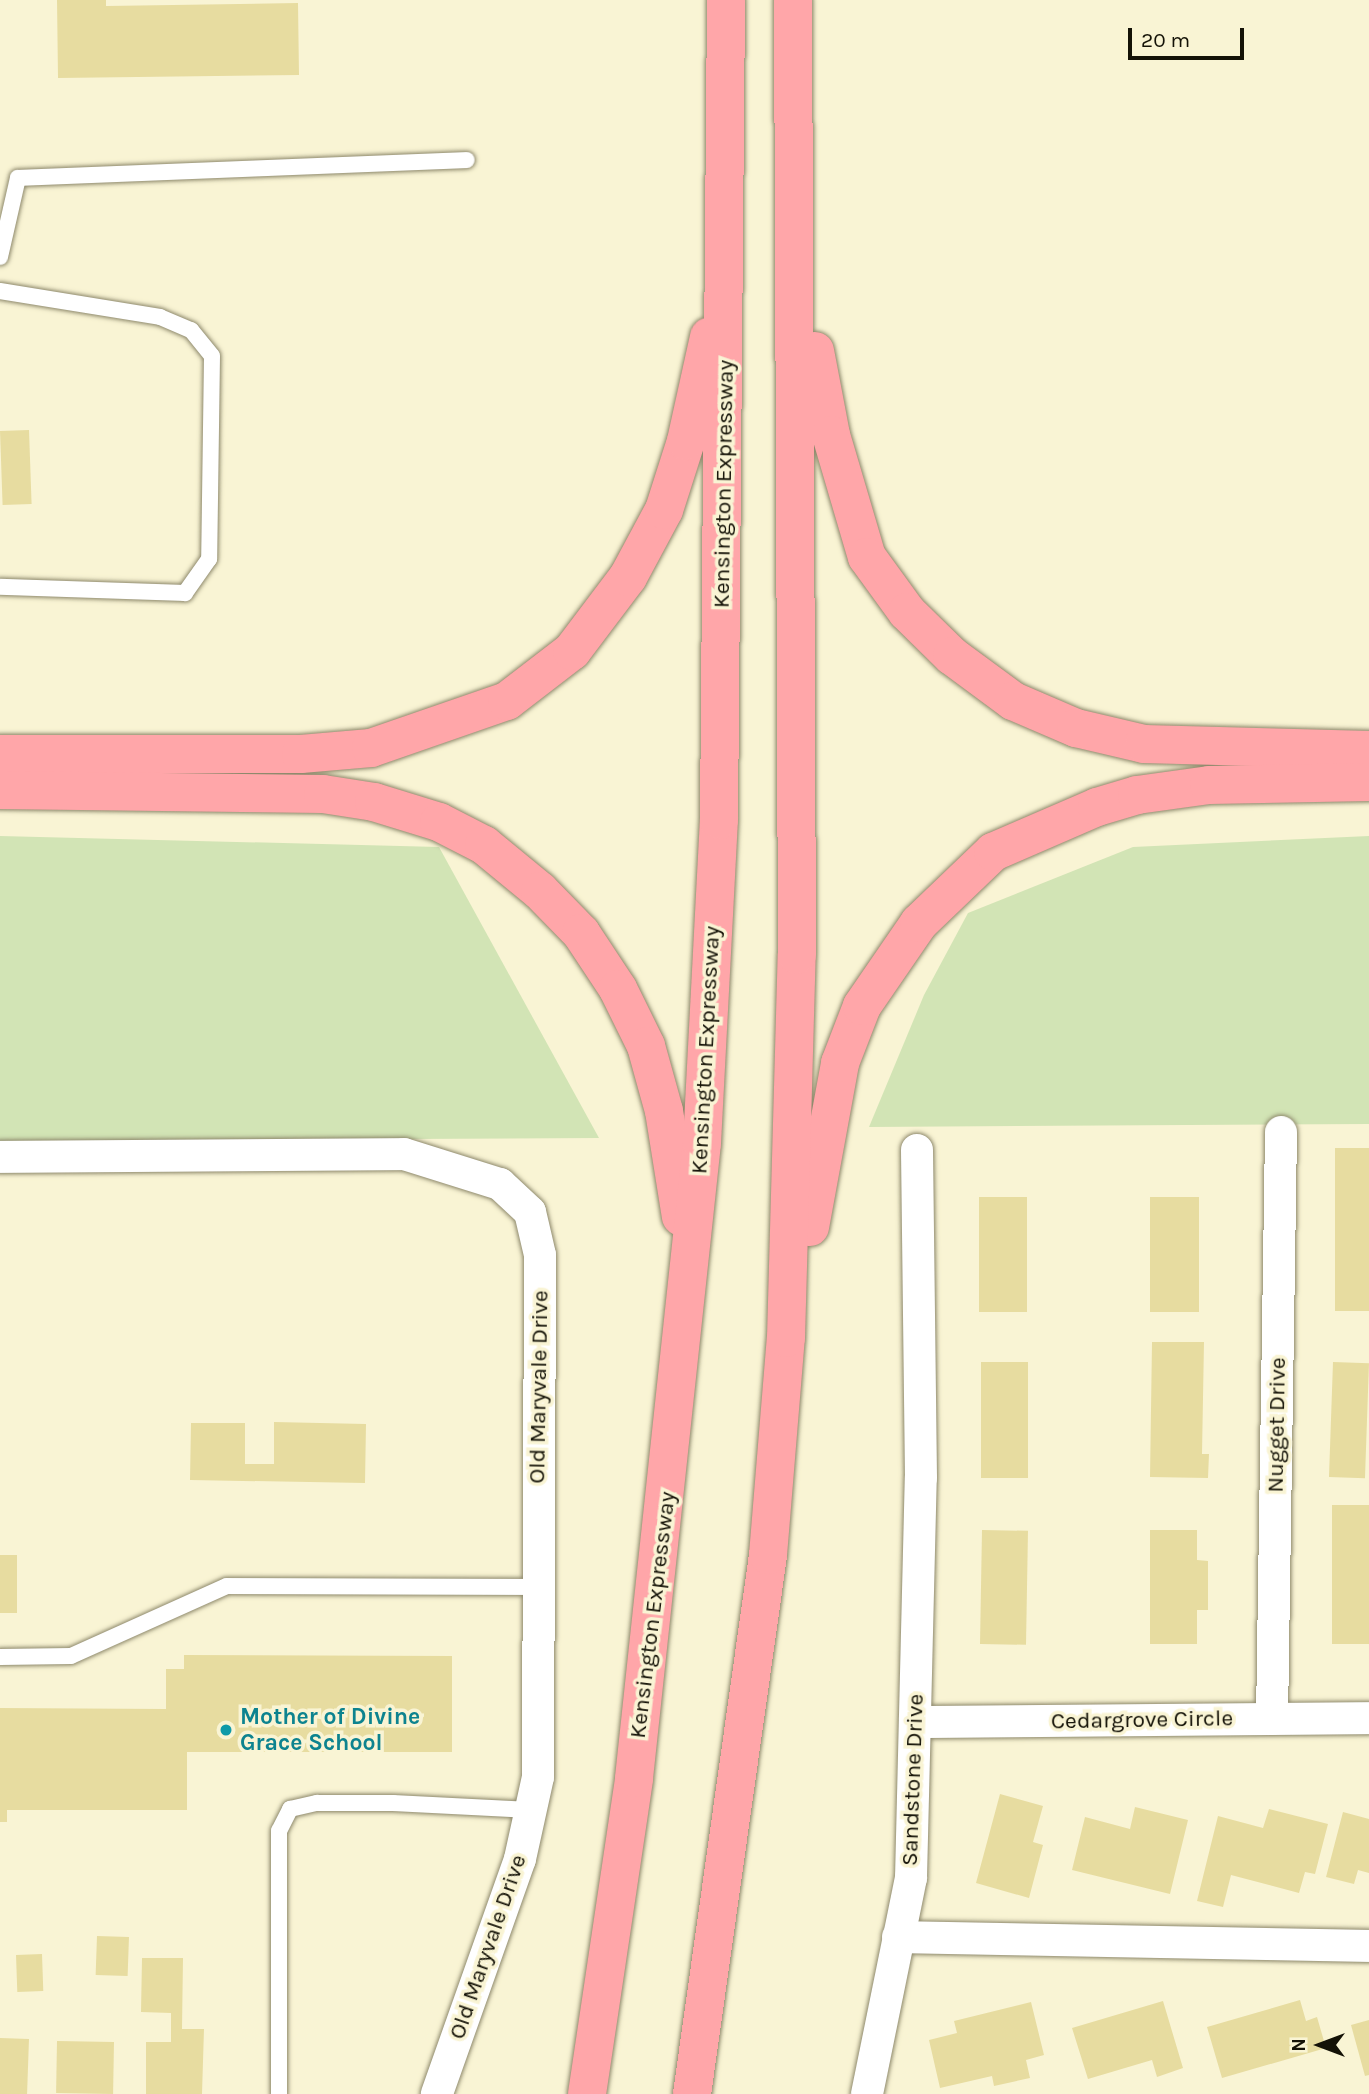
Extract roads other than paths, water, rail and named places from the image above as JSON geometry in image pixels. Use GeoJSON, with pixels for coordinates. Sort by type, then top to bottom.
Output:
{"type":"FeatureCollection","features":[{"type":"Feature","properties":{"kind":"highway","name":"Kensington Expressway"},"geometry":{"type":"LineString","coordinates":[[587,2094],[634,1778],[702,1143],[719,820],[727,256],[726,0]]}},
{"type":"Feature","properties":{"kind":"highway"},"geometry":{"type":"LineString","coordinates":[[692,2094],[768,1555],[786,1338],[797,955],[797,260],[793,0]]}},
{"type":"Feature","properties":{"kind":"highway"},"geometry":{"type":"LineString","coordinates":[[0,754],[301,754],[371,748],[507,701],[593,629],[628,577],[664,510],[686,440],[727,256]]}},
{"type":"Feature","properties":{"kind":"highway"},"geometry":{"type":"LineString","coordinates":[[797,260],[831,435],[867,557],[907,612],[952,656],[1013,701],[1076,728],[1144,744],[1369,750]]}},
{"type":"Feature","properties":{"kind":"highway"},"geometry":{"type":"LineString","coordinates":[[786,1338],[841,1063],[862,1006],[886,967],[948,892],[993,852],[1097,807],[1138,795],[1209,785],[1369,782]]}},
{"type":"Feature","properties":{"kind":"highway"},"geometry":{"type":"LineString","coordinates":[[0,790],[323,794],[374,802],[439,822],[484,845],[540,891],[581,933],[618,989],[646,1045],[664,1111],[690,1271]]}},
{"type":"Feature","properties":{"kind":"street","name":"Nugget Drive"},"geometry":{"type":"LineString","coordinates":[[1272,1718],[1281,1132]]}},
{"type":"Feature","properties":{"kind":"street","name":"Sandstone Drive"},"geometry":{"type":"LineString","coordinates":[[867,2094],[911,1878],[921,1478],[917,1150]]}},
{"type":"Feature","properties":{"kind":"street","name":"Old Maryvale Drive"},"geometry":{"type":"LineString","coordinates":[[0,1157],[404,1154],[500,1184],[530,1212],[540,1255],[538,1777],[520,1859],[437,2094]]}},
{"type":"Feature","properties":{"kind":"street","name":"Cedargrove Circle"},"geometry":{"type":"LineString","coordinates":[[915,1722],[1369,1718]]}},
{"type":"Feature","properties":{"kind":"street"},"geometry":{"type":"LineString","coordinates":[[898,1937],[1369,1946]]}},
{"type":"Feature","properties":{"kind":"lane"},"geometry":{"type":"LineString","coordinates":[[0,257],[18,178],[467,160]]}},
{"type":"Feature","properties":{"kind":"lane"},"geometry":{"type":"LineString","coordinates":[[0,291],[160,317],[191,330],[212,356],[209,559],[185,593],[0,587]]}},
{"type":"Feature","properties":{"kind":"lane"},"geometry":{"type":"LineString","coordinates":[[0,1657],[71,1656],[227,1586],[538,1587]]}},
{"type":"Feature","properties":{"kind":"lane"},"geometry":{"type":"LineString","coordinates":[[279,2094],[279,1831],[290,1809],[317,1802],[393,1802],[531,1810]]}},
{"type":"Feature","properties":{"kind":"place","name":"Mother of Divine Grace School"},"geometry":{"type":"Point","coordinates":[226,1730]}}]}
